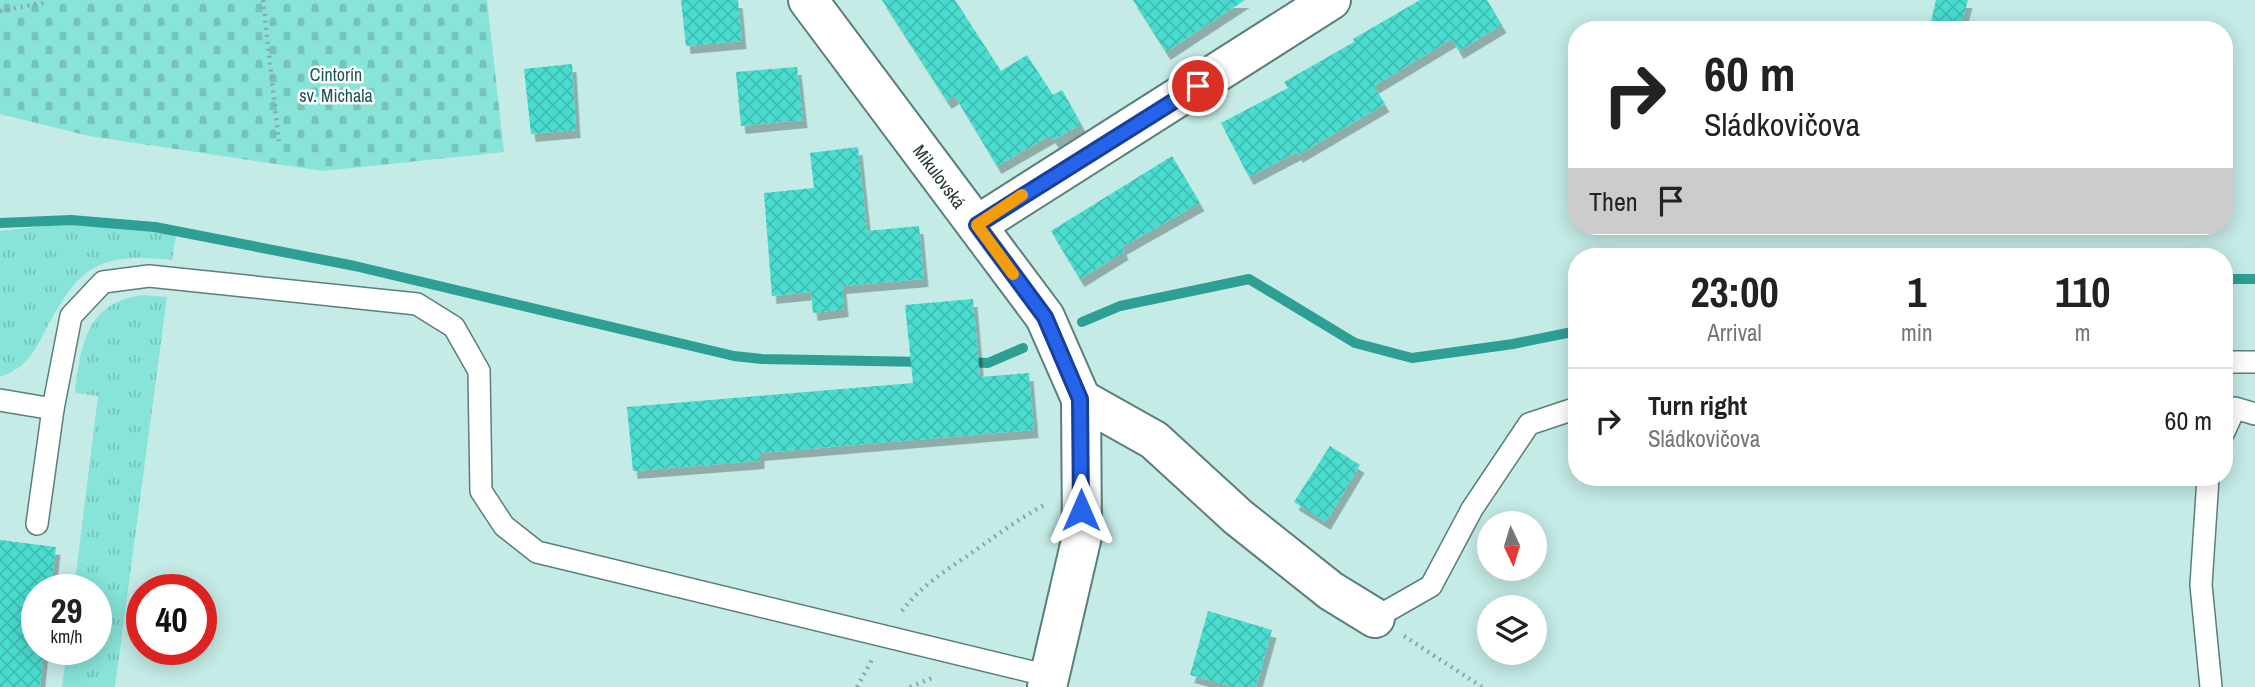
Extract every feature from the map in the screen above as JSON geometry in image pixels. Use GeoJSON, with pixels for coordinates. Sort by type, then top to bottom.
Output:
{"type":"FeatureCollection","features":[{"type":"Feature","properties":{"kind":"street","name":"Mikulovská"},"geometry":{"type":"LineString","coordinates":[[808,0],[1045,317],[1080,399],[1082,536],[1048,682]]}},
{"type":"Feature","properties":{"kind":"street"},"geometry":{"type":"LineString","coordinates":[[977,225],[1331,0]]}},
{"type":"Feature","properties":{"kind":"street"},"geometry":{"type":"LineString","coordinates":[[1080,399],[1154,440],[1248,525],[1331,592],[1375,618]]}},
{"type":"Feature","properties":{"kind":"lane"},"geometry":{"type":"LineString","coordinates":[[37,524],[53,409],[71,316],[103,282],[149,276],[416,304],[454,327],[479,371],[481,491],[503,526],[537,552],[885,636],[1048,682]]}},
{"type":"Feature","properties":{"kind":"lane"},"geometry":{"type":"LineString","coordinates":[[2233,362],[2255,362]]}},
{"type":"Feature","properties":{"kind":"lane"},"geometry":{"type":"LineString","coordinates":[[0,400],[53,409]]}},
{"type":"Feature","properties":{"kind":"lane"},"geometry":{"type":"LineString","coordinates":[[2233,412],[2235,408],[2255,414]]}},
{"type":"Feature","properties":{"kind":"lane"},"geometry":{"type":"LineString","coordinates":[[1375,618],[1431,586],[1472,509],[1529,424],[1568,411]]}},
{"type":"Feature","properties":{"kind":"lane"},"geometry":{"type":"LineString","coordinates":[[2207,486],[2201,585],[2211,687]]}},
{"type":"Feature","properties":{"kind":"path"},"geometry":{"type":"LineString","coordinates":[[0,11],[42,3],[44,0]]}},
{"type":"Feature","properties":{"kind":"path"},"geometry":{"type":"LineString","coordinates":[[263,0],[279,143]]}},
{"type":"Feature","properties":{"kind":"path"},"geometry":{"type":"LineString","coordinates":[[857,687],[885,636],[913,596],[1025,515],[1058,498]]}},
{"type":"Feature","properties":{"kind":"path"},"geometry":{"type":"LineString","coordinates":[[1375,618],[1482,687]]}},
{"type":"Feature","properties":{"kind":"green space","name":"Cintorín sv. Michala"},"geometry":{"type":"Polygon","coordinates":[[[0,0],[487,0],[504,152],[323,171],[89,136],[0,114],[0,0]]]}},
{"type":"Feature","properties":{"kind":"green space"},"geometry":{"type":"Polygon","coordinates":[[[71,223],[176,234],[172,260],[125,259],[107,262],[93,269],[68,293],[27,360],[16,370],[0,377],[0,231],[71,223]]]}},
{"type":"Feature","properties":{"kind":"green space"},"geometry":{"type":"Polygon","coordinates":[[[143,295],[167,297],[130,574],[126,574],[126,604],[115,687],[62,687],[65,665],[112,665],[112,574],[76,574],[98,396],[75,393],[80,358],[90,329],[109,307],[124,299],[143,295]]]}},
{"type":"Feature","properties":{"kind":"building"},"geometry":{"type":"Polygon","coordinates":[[[681,0],[738,0],[742,41],[686,46],[681,0]]]}},
{"type":"Feature","properties":{"kind":"building"},"geometry":{"type":"Polygon","coordinates":[[[882,0],[955,0],[1001,71],[1027,55],[1053,95],[1062,90],[1081,124],[1054,140],[1051,135],[997,166],[955,96],[947,101],[882,0]]]}},
{"type":"Feature","properties":{"kind":"building"},"geometry":{"type":"Polygon","coordinates":[[[1133,0],[1245,0],[1166,52],[1133,0]]]}},
{"type":"Feature","properties":{"kind":"building"},"geometry":{"type":"Polygon","coordinates":[[[1420,0],[1487,0],[1502,25],[1459,51],[1452,39],[1374,86],[1385,104],[1298,155],[1297,152],[1249,177],[1221,123],[1288,88],[1284,82],[1420,0]]]}},
{"type":"Feature","properties":{"kind":"building"},"geometry":{"type":"Polygon","coordinates":[[[1936,0],[1968,0],[1962,21],[1931,21],[1936,0]]]}},
{"type":"Feature","properties":{"kind":"building"},"geometry":{"type":"Polygon","coordinates":[[[572,64],[576,130],[531,134],[524,69],[572,64]]]}},
{"type":"Feature","properties":{"kind":"building"},"geometry":{"type":"Polygon","coordinates":[[[797,67],[803,120],[741,126],[736,72],[797,67]]]}},
{"type":"Feature","properties":{"kind":"building"},"geometry":{"type":"Polygon","coordinates":[[[858,147],[867,231],[919,226],[924,279],[842,286],[844,309],[813,313],[811,292],[772,296],[764,193],[814,188],[810,153],[858,147]]]}},
{"type":"Feature","properties":{"kind":"building"},"geometry":{"type":"Polygon","coordinates":[[[1172,156],[1200,203],[1122,247],[1124,252],[1080,279],[1051,231],[1172,156]]]}},
{"type":"Feature","properties":{"kind":"building"},"geometry":{"type":"Polygon","coordinates":[[[973,299],[980,377],[1029,373],[1034,430],[760,453],[760,461],[633,471],[627,407],[913,383],[905,305],[973,299]]]}},
{"type":"Feature","properties":{"kind":"building"},"geometry":{"type":"Polygon","coordinates":[[[1330,446],[1360,465],[1326,522],[1294,502],[1330,446]]]}},
{"type":"Feature","properties":{"kind":"building"},"geometry":{"type":"Polygon","coordinates":[[[0,540],[56,547],[53,574],[21,574],[21,665],[42,665],[40,687],[0,687],[0,540]]]}},
{"type":"Feature","properties":{"kind":"building"},"geometry":{"type":"Polygon","coordinates":[[[1208,611],[1272,630],[1256,687],[1233,687],[1190,675],[1208,611]]]}},
{"type":"Feature","properties":{"kind":"waterway"},"geometry":{"type":"LineString","coordinates":[[0,223],[71,220],[155,227],[355,266],[734,356],[762,359],[925,362]]}},
{"type":"Feature","properties":{"kind":"waterway"},"geometry":{"type":"LineString","coordinates":[[1082,322],[1120,306],[1249,279],[1355,343],[1412,358],[1513,344],[1568,333]]}},
{"type":"Feature","properties":{"kind":"waterway"},"geometry":{"type":"LineString","coordinates":[[2233,279],[2255,279]]}},
{"type":"Feature","properties":{"kind":"waterway"},"geometry":{"type":"LineString","coordinates":[[966,362],[988,363],[1023,348]]}},
{"type":"Feature","properties":{"kind":"slow traffic"},"geometry":{"type":"LineString","coordinates":[[1013,274],[977,225],[1022,195]]}},
{"type":"Feature","properties":{"kind":"route"},"geometry":{"type":"LineString","coordinates":[[1081,510],[1080,399],[1045,317],[977,225],[1198,86]]}}]}
